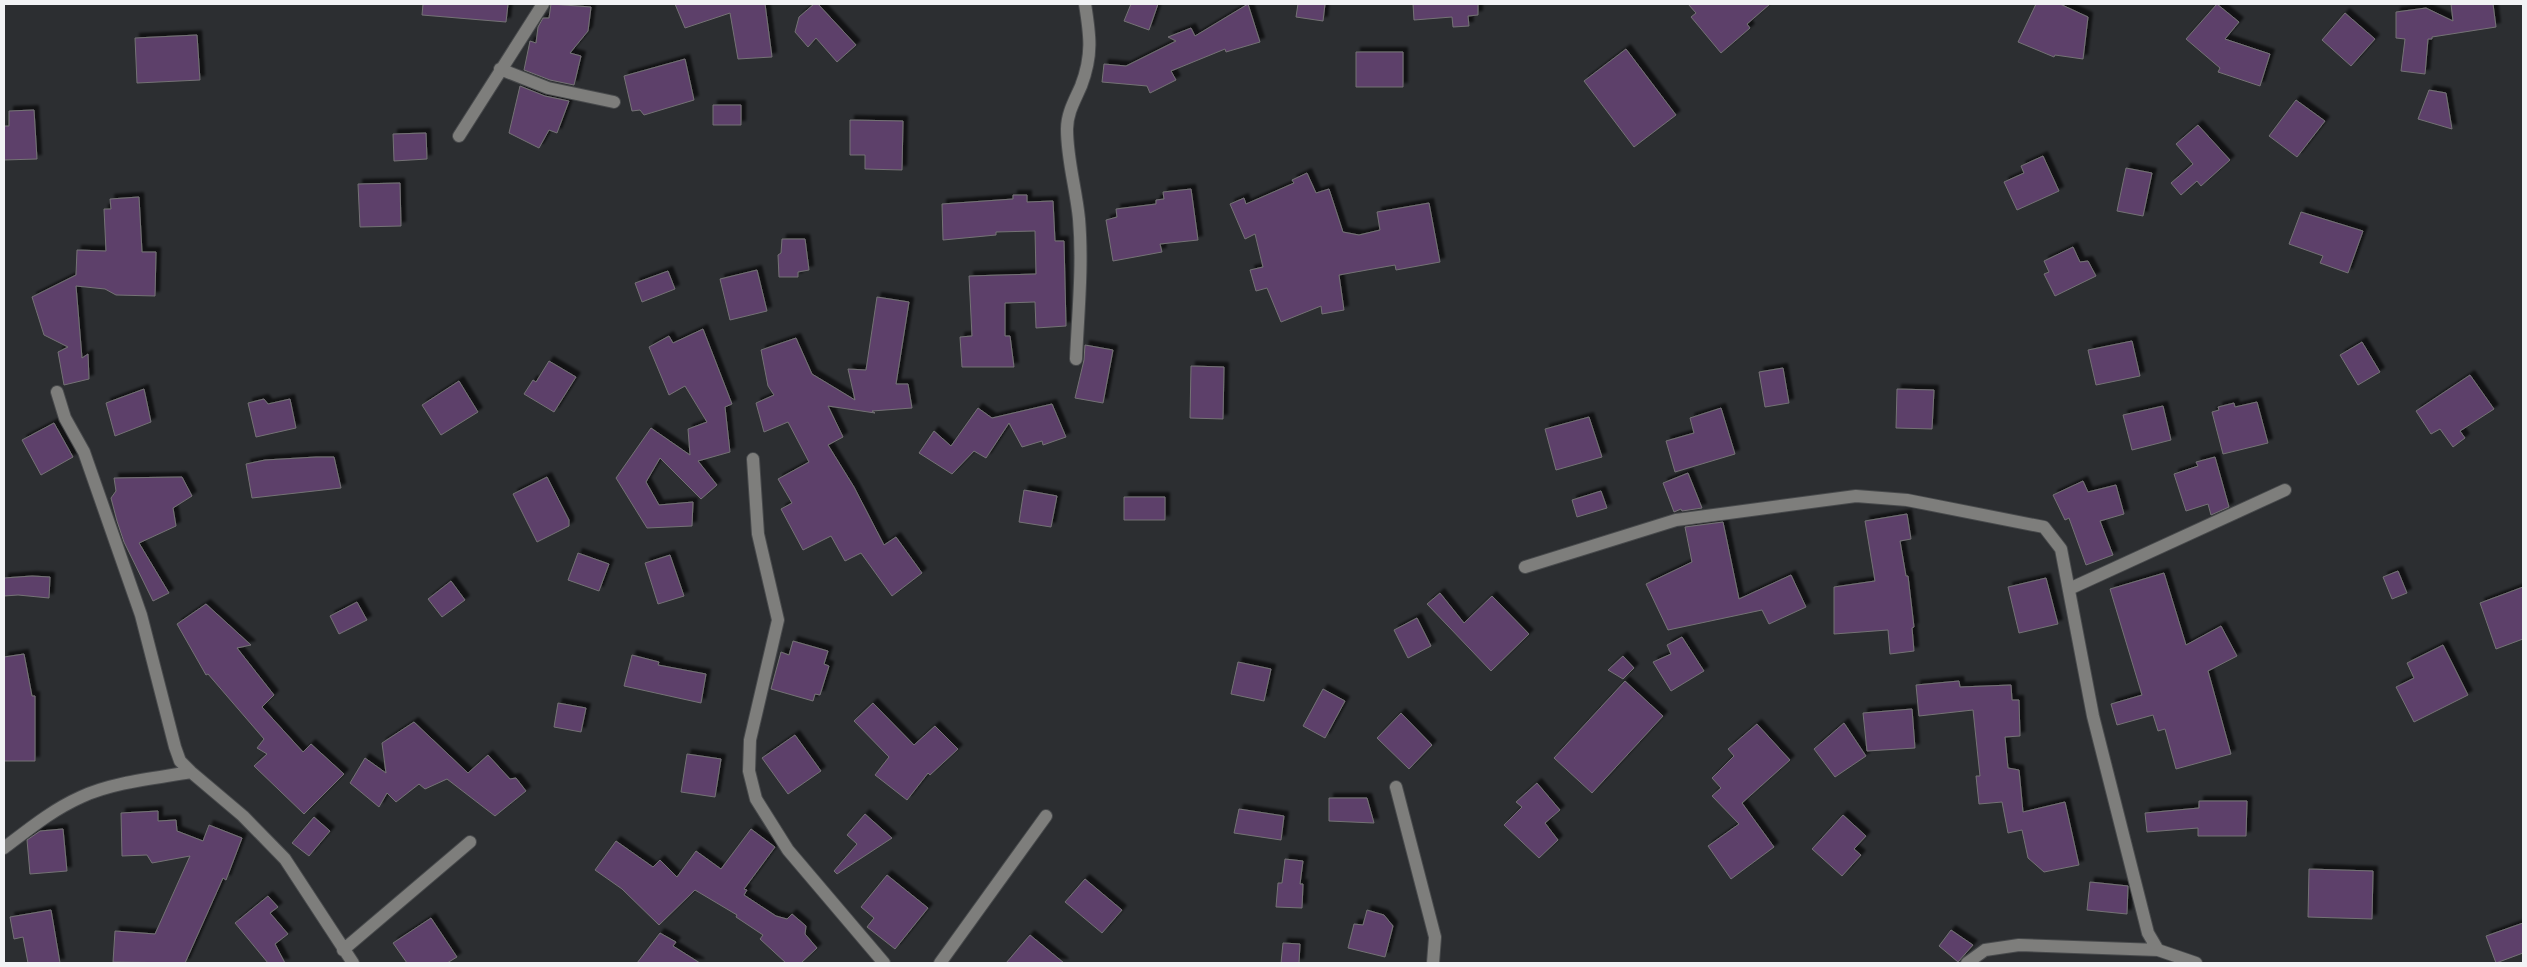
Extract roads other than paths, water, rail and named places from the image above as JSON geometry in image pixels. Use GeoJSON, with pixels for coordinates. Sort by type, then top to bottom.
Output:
{"type":"FeatureCollection","features":[{"type":"Feature","properties":{"kind":"street"},"geometry":{"type":"LineString","coordinates":[[459,136],[543,4]]}},
{"type":"Feature","properties":{"kind":"street"},"geometry":{"type":"LineString","coordinates":[[1076,359],[1080,273],[1079,218],[1069,168],[1067,126],[1071,106],[1081,85],[1091,49],[1085,4]]}},
{"type":"Feature","properties":{"kind":"street"},"geometry":{"type":"LineString","coordinates":[[500,69],[548,88],[614,102]]}},
{"type":"Feature","properties":{"kind":"street"},"geometry":{"type":"LineString","coordinates":[[57,392],[65,418],[84,452],[142,614],[174,747],[180,760],[191,772],[243,816],[285,859],[353,963]]}},
{"type":"Feature","properties":{"kind":"street"},"geometry":{"type":"LineString","coordinates":[[753,459],[758,534],[778,620],[750,740],[749,771],[756,799],[788,850],[884,963]]}},
{"type":"Feature","properties":{"kind":"street"},"geometry":{"type":"LineString","coordinates":[[2069,589],[2285,490]]}},
{"type":"Feature","properties":{"kind":"street"},"geometry":{"type":"LineString","coordinates":[[1525,567],[1676,520],[1856,496],[1908,500],[2044,528],[2061,550],[2096,725],[2148,933],[2158,950]]}},
{"type":"Feature","properties":{"kind":"street"},"geometry":{"type":"LineString","coordinates":[[4,848],[44,816],[83,796],[128,784],[191,772]]}},
{"type":"Feature","properties":{"kind":"street"},"geometry":{"type":"LineString","coordinates":[[1396,787],[1435,937],[1433,963]]}},
{"type":"Feature","properties":{"kind":"street"},"geometry":{"type":"LineString","coordinates":[[940,963],[1046,816]]}},
{"type":"Feature","properties":{"kind":"street"},"geometry":{"type":"LineString","coordinates":[[343,950],[470,842]]}},
{"type":"Feature","properties":{"kind":"street"},"geometry":{"type":"LineString","coordinates":[[1967,963],[1984,950],[2019,945],[2158,950],[2196,963]]}}]}
